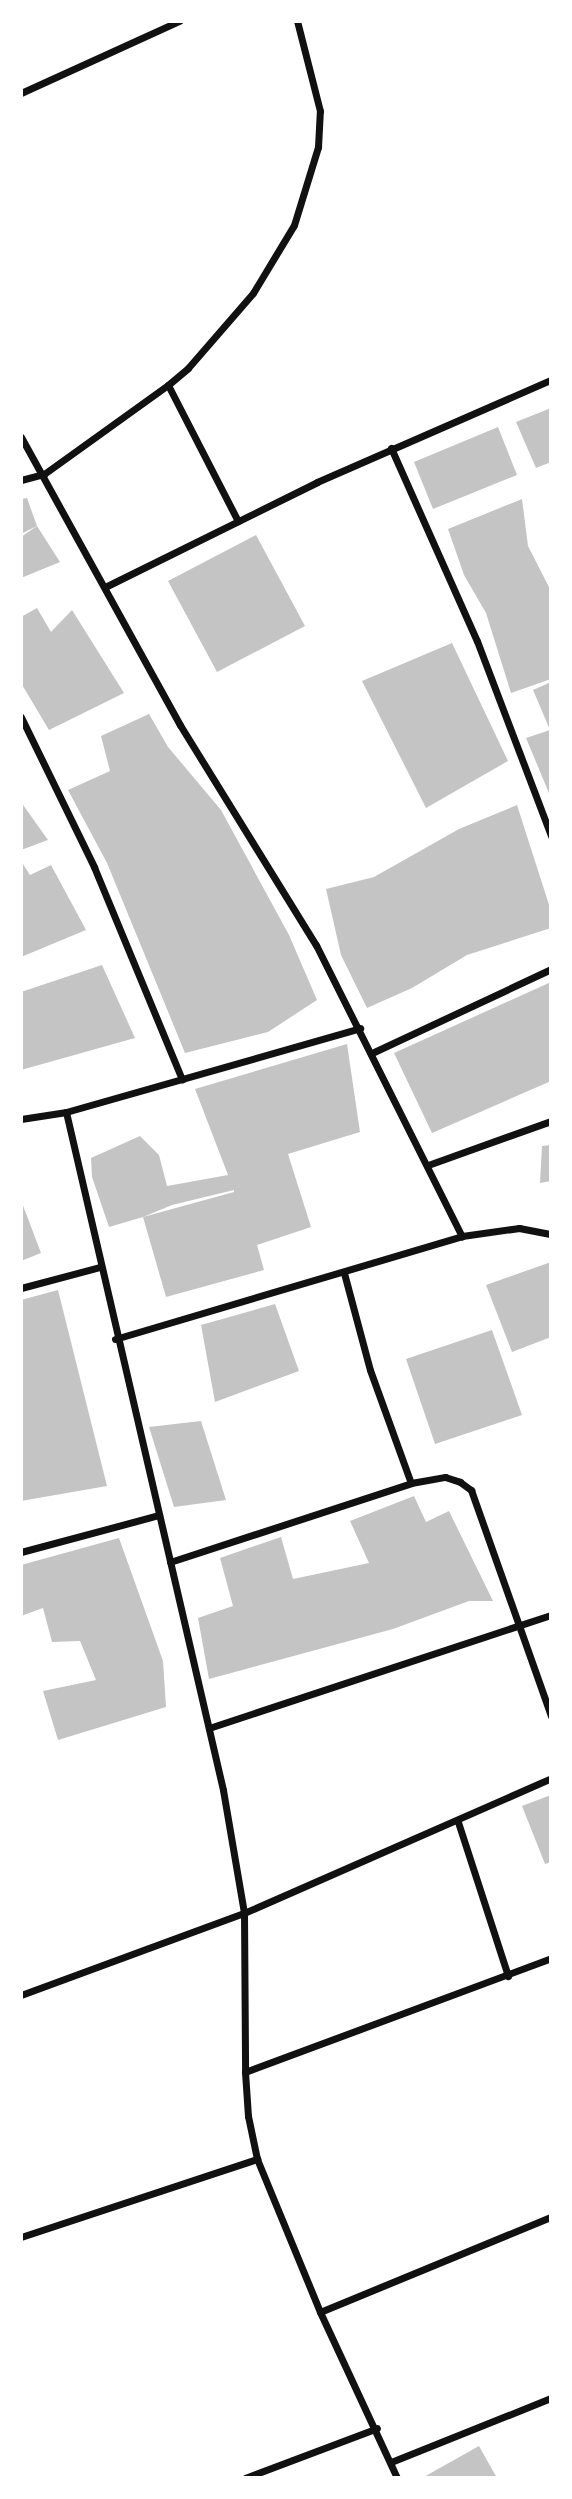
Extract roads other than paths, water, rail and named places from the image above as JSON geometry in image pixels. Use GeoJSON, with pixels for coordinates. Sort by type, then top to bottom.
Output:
{"type":"FeatureCollection","features":[{"type":"Feature","properties":{"kind":"street"},"geometry":{"type":"LineString","coordinates":[[21,93],[179,21]]}},
{"type":"Feature","properties":{"kind":"street"},"geometry":{"type":"LineString","coordinates":[[21,480],[44,474],[188,368],[253,293],[294,225],[318,147],[320,111],[297,21]]}},
{"type":"Feature","properties":{"kind":"street"},"geometry":{"type":"LineString","coordinates":[[105,587],[391,448],[551,380]]}},
{"type":"Feature","properties":{"kind":"street"},"geometry":{"type":"LineString","coordinates":[[168,385],[237,521]]}},
{"type":"Feature","properties":{"kind":"street"},"geometry":{"type":"LineString","coordinates":[[21,437],[44,474],[180,724],[289,899],[373,1052],[462,1236]]}},
{"type":"Feature","properties":{"kind":"street"},"geometry":{"type":"LineString","coordinates":[[391,448],[477,641],[551,836]]}},
{"type":"Feature","properties":{"kind":"street"},"geometry":{"type":"LineString","coordinates":[[21,717],[94,867],[182,1079]]}},
{"type":"Feature","properties":{"kind":"street"},"geometry":{"type":"LineString","coordinates":[[373,1052],[551,969]]}},
{"type":"Feature","properties":{"kind":"street"},"geometry":{"type":"LineString","coordinates":[[21,1119],[66,1112],[360,1028]]}},
{"type":"Feature","properties":{"kind":"street"},"geometry":{"type":"LineString","coordinates":[[66,1112],[116,1339],[209,1728],[244,1913],[245,2072],[248,2116],[257,2160],[320,2312],[377,2428],[397,2478]]}},
{"type":"Feature","properties":{"kind":"street"},"geometry":{"type":"LineString","coordinates":[[428,1166],[551,1121]]}},
{"type":"Feature","properties":{"kind":"street"},"geometry":{"type":"LineString","coordinates":[[116,1339],[462,1236],[519,1228],[551,1234]]}},
{"type":"Feature","properties":{"kind":"street"},"geometry":{"type":"LineString","coordinates":[[21,1288],[100,1267]]}},
{"type":"Feature","properties":{"kind":"street"},"geometry":{"type":"LineString","coordinates":[[344,1273],[370,1370],[411,1483]]}},
{"type":"Feature","properties":{"kind":"street"},"geometry":{"type":"LineString","coordinates":[[170,1562],[411,1483],[444,1477],[471,1490],[551,1716]]}},
{"type":"Feature","properties":{"kind":"street"},"geometry":{"type":"LineString","coordinates":[[21,1552],[159,1515]]}},
{"type":"Feature","properties":{"kind":"street"},"geometry":{"type":"LineString","coordinates":[[209,1728],[522,1628],[551,1615]]}},
{"type":"Feature","properties":{"kind":"street"},"geometry":{"type":"LineString","coordinates":[[21,1995],[244,1913],[458,1822],[551,1778]]}},
{"type":"Feature","properties":{"kind":"street"},"geometry":{"type":"LineString","coordinates":[[458,1822],[508,1976]]}},
{"type":"Feature","properties":{"kind":"street"},"geometry":{"type":"LineString","coordinates":[[245,2072],[551,1958]]}},
{"type":"Feature","properties":{"kind":"street"},"geometry":{"type":"LineString","coordinates":[[21,2236],[257,2160]]}},
{"type":"Feature","properties":{"kind":"street"},"geometry":{"type":"LineString","coordinates":[[320,2312],[551,2217]]}},
{"type":"Feature","properties":{"kind":"street"},"geometry":{"type":"LineString","coordinates":[[391,2462],[551,2398]]}},
{"type":"Feature","properties":{"kind":"street"},"geometry":{"type":"LineString","coordinates":[[245,2478],[377,2428]]}}]}
